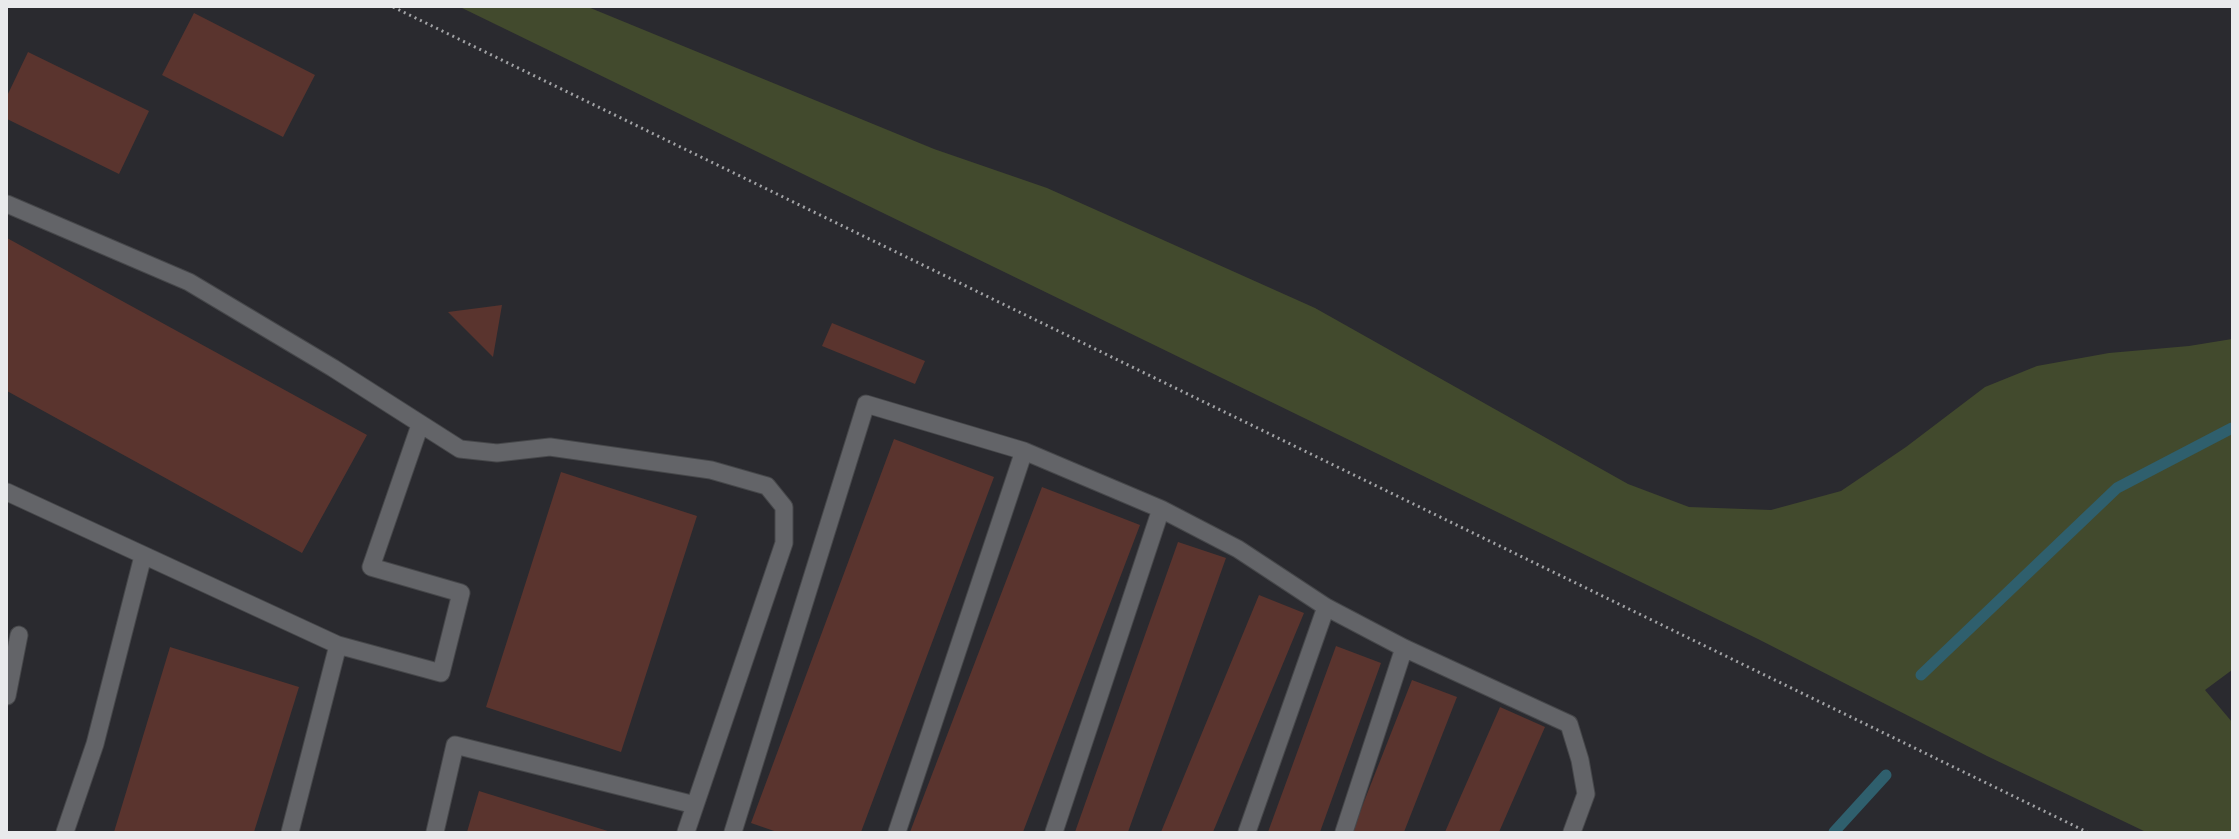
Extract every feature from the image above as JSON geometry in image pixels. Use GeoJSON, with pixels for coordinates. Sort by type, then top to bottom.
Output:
{"type":"FeatureCollection","features":[{"type":"Feature","properties":{"kind":"lane"},"geometry":{"type":"LineString","coordinates":[[7,204],[189,282],[333,368],[420,425],[460,449],[497,453],[550,447],[711,470],[767,486],[784,507],[784,543],[686,832]]}},
{"type":"Feature","properties":{"kind":"lane"},"geometry":{"type":"LineString","coordinates":[[733,832],[866,404],[1024,451],[1161,509],[1238,549],[1326,607],[1404,648],[1569,724],[1580,760],[1586,794],[1572,832]]}},
{"type":"Feature","properties":{"kind":"lane"},"geometry":{"type":"LineString","coordinates":[[7,492],[338,646],[441,673],[461,593],[371,567],[420,425]]}},
{"type":"Feature","properties":{"kind":"lane"},"geometry":{"type":"LineString","coordinates":[[897,832],[1024,451]]}},
{"type":"Feature","properties":{"kind":"lane"},"geometry":{"type":"LineString","coordinates":[[1054,832],[1161,509]]}},
{"type":"Feature","properties":{"kind":"lane"},"geometry":{"type":"LineString","coordinates":[[66,832],[95,744],[143,556]]}},
{"type":"Feature","properties":{"kind":"lane"},"geometry":{"type":"LineString","coordinates":[[1247,832],[1326,607]]}},
{"type":"Feature","properties":{"kind":"lane"},"geometry":{"type":"LineString","coordinates":[[7,696],[19,635]]}},
{"type":"Feature","properties":{"kind":"lane"},"geometry":{"type":"LineString","coordinates":[[290,832],[338,646]]}},
{"type":"Feature","properties":{"kind":"lane"},"geometry":{"type":"LineString","coordinates":[[1344,832],[1404,648]]}},
{"type":"Feature","properties":{"kind":"lane"},"geometry":{"type":"LineString","coordinates":[[435,832],[454,745],[695,805]]}},
{"type":"Feature","properties":{"kind":"green space"},"geometry":{"type":"Polygon","coordinates":[[[460,7],[588,7],[934,149],[1047,188],[1315,308],[1628,484],[1689,507],[1771,510],[1841,491],[1906,447],[1985,387],[2037,366],[2109,353],[2189,346],[2232,339],[2232,670],[2205,690],[2232,722],[2232,832],[2146,832],[1987,756],[1758,639],[460,7]]]}},
{"type":"Feature","properties":{"kind":"building"},"geometry":{"type":"Polygon","coordinates":[[[194,13],[315,75],[283,137],[162,75],[194,13]]]}},
{"type":"Feature","properties":{"kind":"building"},"geometry":{"type":"Polygon","coordinates":[[[28,52],[149,111],[119,174],[7,119],[7,96],[28,52]]]}},
{"type":"Feature","properties":{"kind":"building"},"geometry":{"type":"Polygon","coordinates":[[[7,238],[367,435],[302,553],[7,391],[7,238]]]}},
{"type":"Feature","properties":{"kind":"building"},"geometry":{"type":"Polygon","coordinates":[[[502,305],[493,357],[448,312],[502,305]]]}},
{"type":"Feature","properties":{"kind":"building"},"geometry":{"type":"Polygon","coordinates":[[[832,323],[925,361],[915,384],[822,346],[832,323]]]}},
{"type":"Feature","properties":{"kind":"building"},"geometry":{"type":"Polygon","coordinates":[[[894,439],[994,477],[861,832],[777,832],[751,823],[894,439]]]}},
{"type":"Feature","properties":{"kind":"building"},"geometry":{"type":"Polygon","coordinates":[[[561,472],[697,516],[621,752],[486,707],[561,472]]]}},
{"type":"Feature","properties":{"kind":"building"},"geometry":{"type":"Polygon","coordinates":[[[1042,487],[1140,525],[1023,832],[910,832],[1042,487]]]}},
{"type":"Feature","properties":{"kind":"building"},"geometry":{"type":"Polygon","coordinates":[[[1178,542],[1226,558],[1128,832],[1075,832],[1178,542]]]}},
{"type":"Feature","properties":{"kind":"building"},"geometry":{"type":"Polygon","coordinates":[[[1259,595],[1304,613],[1213,832],[1161,832],[1259,595]]]}},
{"type":"Feature","properties":{"kind":"building"},"geometry":{"type":"Polygon","coordinates":[[[1336,646],[1381,663],[1320,832],[1268,832],[1336,646]]]}},
{"type":"Feature","properties":{"kind":"building"},"geometry":{"type":"Polygon","coordinates":[[[170,647],[299,687],[254,832],[114,832],[170,647]]]}},
{"type":"Feature","properties":{"kind":"building"},"geometry":{"type":"Polygon","coordinates":[[[1412,680],[1457,697],[1404,832],[1352,832],[1412,680]]]}},
{"type":"Feature","properties":{"kind":"building"},"geometry":{"type":"Polygon","coordinates":[[[1500,707],[1545,727],[1499,832],[1445,832],[1500,707]]]}},
{"type":"Feature","properties":{"kind":"building"},"geometry":{"type":"Polygon","coordinates":[[[479,791],[611,832],[467,832],[479,791]]]}},
{"type":"Feature","properties":{"kind":"waterway"},"geometry":{"type":"LineString","coordinates":[[1921,675],[2117,488],[2232,428]]}},
{"type":"Feature","properties":{"kind":"waterway"},"geometry":{"type":"LineString","coordinates":[[1834,832],[1886,775]]}},
{"type":"Feature","properties":{"kind":"railway"},"geometry":{"type":"LineString","coordinates":[[393,7],[2087,832]]}}]}
